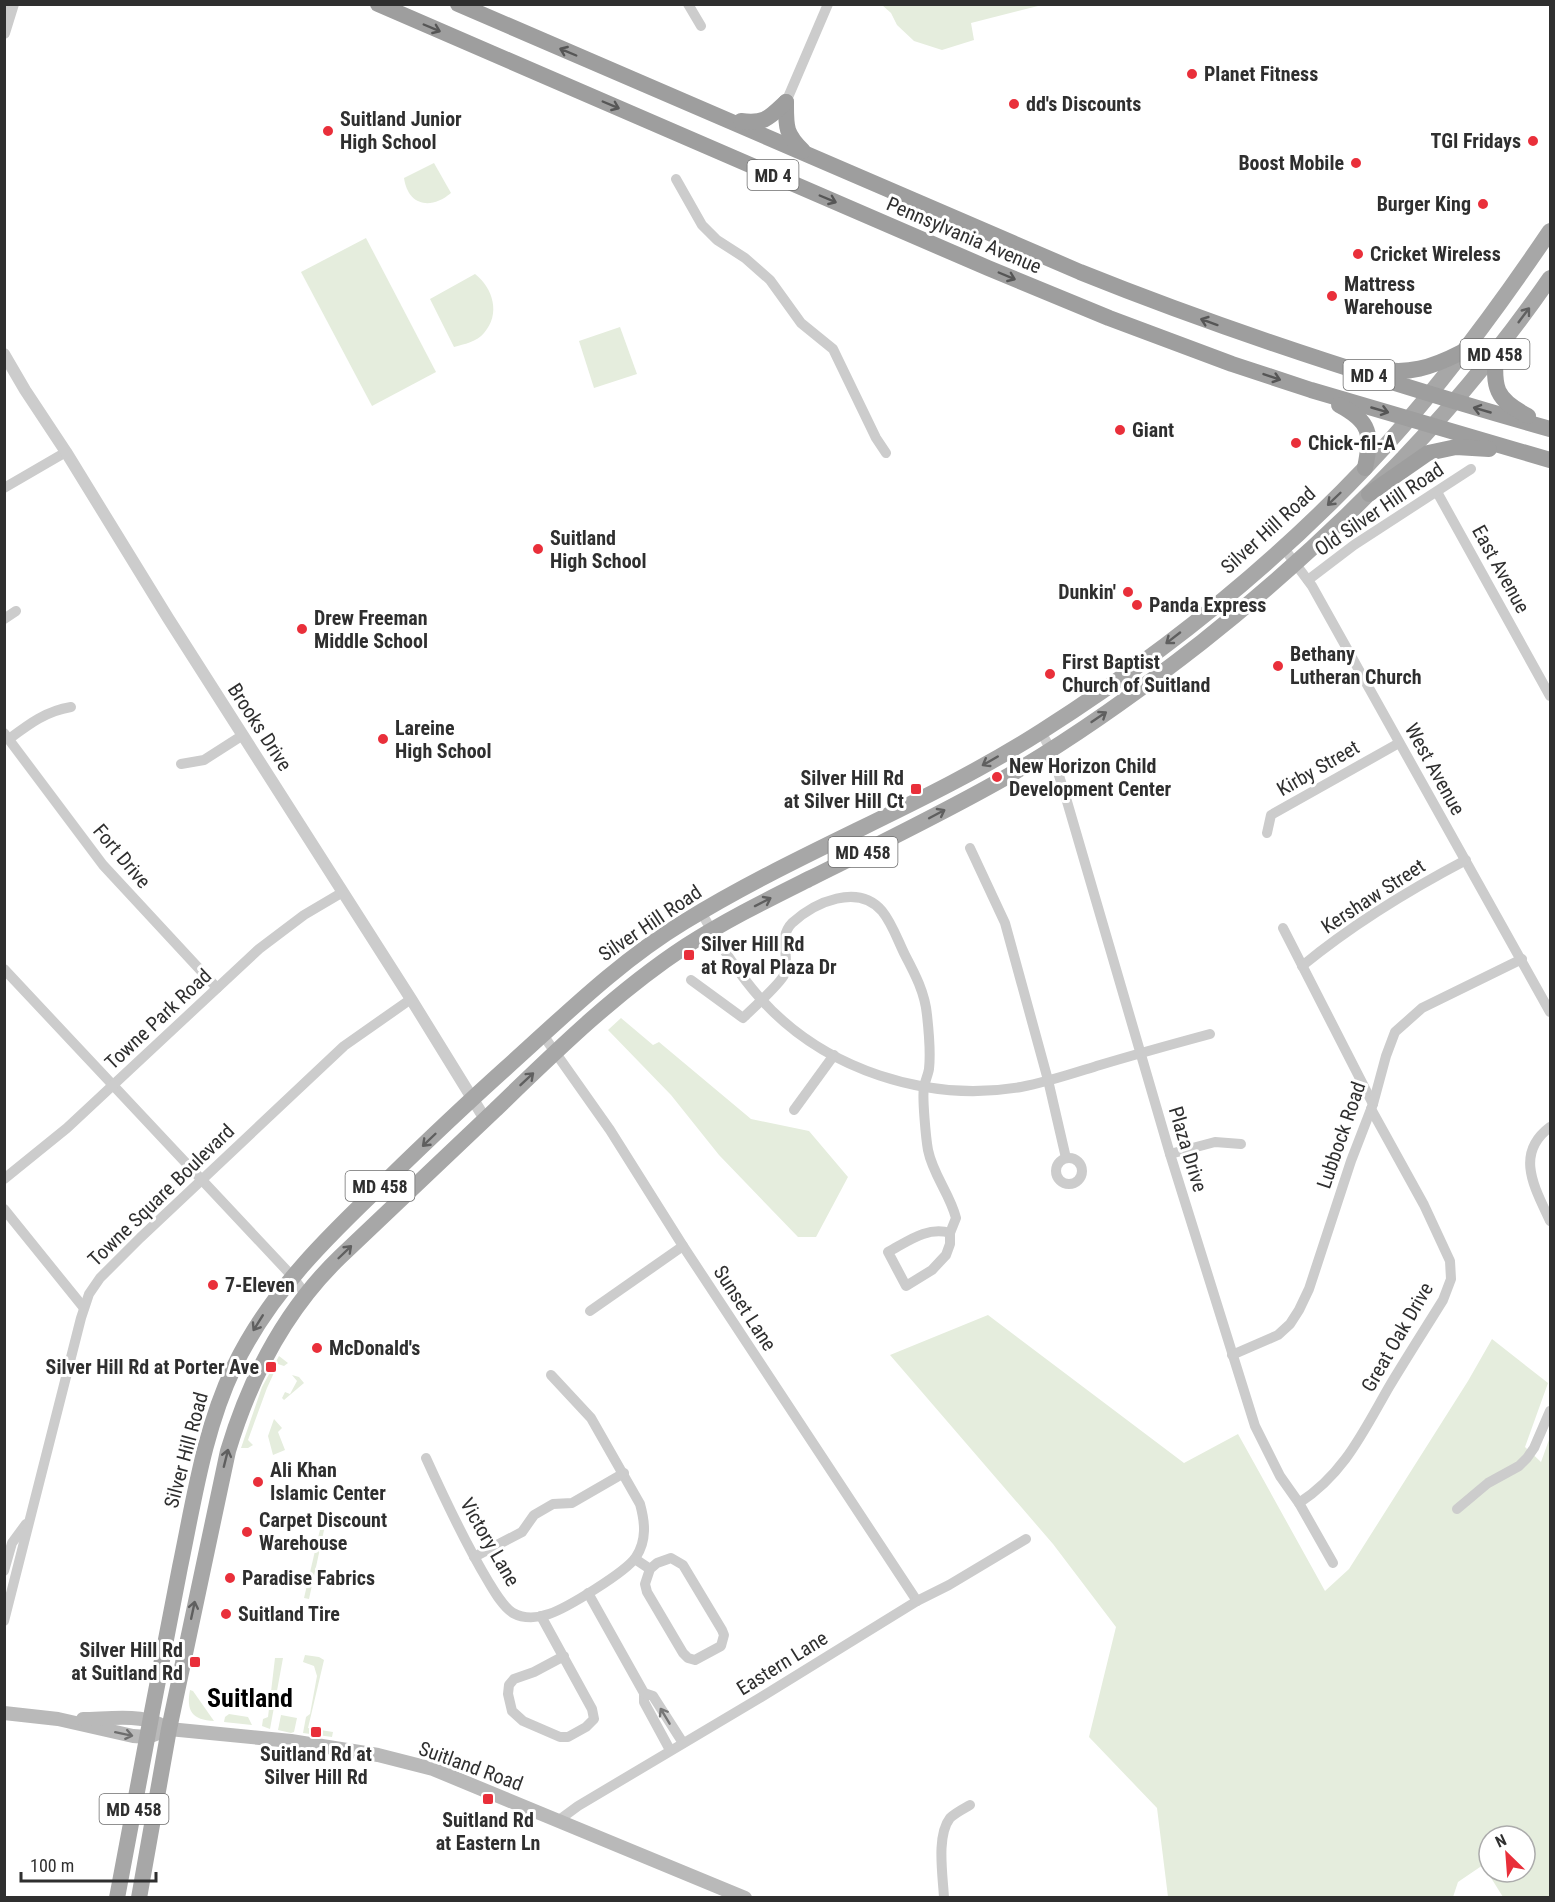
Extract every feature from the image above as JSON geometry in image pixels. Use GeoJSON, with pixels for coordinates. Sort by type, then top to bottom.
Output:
{"type":"FeatureCollection","features":[{"type":"Feature","properties":{"kind":"highway","name":"Pennsylvania Avenue"},"geometry":{"type":"LineString","coordinates":[[378,4],[1069,302],[1181,345],[1311,390],[1551,460]]}},
{"type":"Feature","properties":{"kind":"highway","name":"Pennsylvania Avenue"},"geometry":{"type":"LineString","coordinates":[[458,4],[1121,289],[1233,331],[1310,356],[1454,401],[1551,428]]}},
{"type":"Feature","properties":{"kind":"highway"},"geometry":{"type":"LineString","coordinates":[[722,118],[753,123],[761,122],[786,102]]}},
{"type":"Feature","properties":{"kind":"highway"},"geometry":{"type":"LineString","coordinates":[[786,102],[787,130],[808,156]]}},
{"type":"Feature","properties":{"kind":"highway"},"geometry":{"type":"LineString","coordinates":[[1310,356],[1399,372],[1433,366],[1462,352]]}},
{"type":"Feature","properties":{"kind":"highway"},"geometry":{"type":"LineString","coordinates":[[1496,352],[1495,383],[1501,397],[1510,406],[1551,428]]}},
{"type":"Feature","properties":{"kind":"highway"},"geometry":{"type":"LineString","coordinates":[[1311,390],[1352,411],[1363,423],[1368,439],[1365,468]]}},
{"type":"Feature","properties":{"kind":"highway"},"geometry":{"type":"LineString","coordinates":[[1369,494],[1416,460],[1434,451],[1463,447],[1517,450]]}},
{"type":"Feature","properties":{"kind":"main road","name":"Silver Hill Road"},"geometry":{"type":"LineString","coordinates":[[117,1898],[199,1473],[214,1416],[248,1338],[292,1276],[362,1204],[471,1099],[626,961],[701,912],[930,795],[1041,732],[1164,645],[1231,591],[1283,547],[1365,468],[1462,352],[1507,294],[1551,231]]}},
{"type":"Feature","properties":{"kind":"main road","name":"Silver Hill Road"},"geometry":{"type":"LineString","coordinates":[[139,1898],[169,1729],[222,1476],[235,1428],[248,1392],[266,1354],[283,1326],[332,1265],[555,1052],[640,979],[712,930],[934,816],[1051,750],[1186,654],[1296,563],[1369,494],[1434,425],[1496,352],[1551,278]]}},
{"type":"Feature","properties":{"kind":"main road","name":"Suitland Road"},"geometry":{"type":"LineString","coordinates":[[4,1713],[58,1719],[151,1720],[169,1729],[291,1741],[381,1756],[433,1769],[559,1820],[727,1894],[745,1898]]}},
{"type":"Feature","properties":{"kind":"main road","name":"Suitland Road"},"geometry":{"type":"LineString","coordinates":[[58,1719],[133,1736],[148,1737],[169,1729]]}},
{"type":"Feature","properties":{"kind":"street"},"geometry":{"type":"LineString","coordinates":[[4,33],[13,4]]}},
{"type":"Feature","properties":{"kind":"street"},"geometry":{"type":"LineString","coordinates":[[687,4],[701,26]]}},
{"type":"Feature","properties":{"kind":"street"},"geometry":{"type":"LineString","coordinates":[[786,102],[828,4]]}},
{"type":"Feature","properties":{"kind":"street"},"geometry":{"type":"LineString","coordinates":[[676,178],[702,225],[713,237],[745,258],[770,280],[801,323],[833,349],[876,438],[886,453]]}},
{"type":"Feature","properties":{"kind":"street","name":"Brooks Drive"},"geometry":{"type":"LineString","coordinates":[[4,354],[173,627],[485,1119]]}},
{"type":"Feature","properties":{"kind":"street"},"geometry":{"type":"LineString","coordinates":[[4,366],[25,390]]}},
{"type":"Feature","properties":{"kind":"street"},"geometry":{"type":"LineString","coordinates":[[4,488],[66,452]]}},
{"type":"Feature","properties":{"kind":"street","name":"Old Silver Hill Road"},"geometry":{"type":"LineString","coordinates":[[1308,580],[1354,546],[1471,469]]}},
{"type":"Feature","properties":{"kind":"street","name":"East Avenue"},"geometry":{"type":"LineString","coordinates":[[1437,492],[1551,696]]}},
{"type":"Feature","properties":{"kind":"street","name":"West Avenue"},"geometry":{"type":"LineString","coordinates":[[1283,547],[1308,580],[1551,1012]]}},
{"type":"Feature","properties":{"kind":"street"},"geometry":{"type":"LineString","coordinates":[[4,619],[16,611]]}},
{"type":"Feature","properties":{"kind":"street","name":"Fort Drive"},"geometry":{"type":"LineString","coordinates":[[71,707],[44,714],[7,736],[104,865],[217,988]]}},
{"type":"Feature","properties":{"kind":"street","name":"Plaza Drive"},"geometry":{"type":"LineString","coordinates":[[1041,732],[1051,750],[1170,1154],[1255,1426],[1280,1476],[1299,1503],[1333,1563]]}},
{"type":"Feature","properties":{"kind":"street"},"geometry":{"type":"LineString","coordinates":[[181,764],[204,760],[243,735]]}},
{"type":"Feature","properties":{"kind":"street","name":"Kirby Street"},"geometry":{"type":"LineString","coordinates":[[1267,833],[1272,815],[1399,743]]}},
{"type":"Feature","properties":{"kind":"street"},"geometry":{"type":"LineString","coordinates":[[970,848],[1005,923],[1048,1080],[1066,1158]]}},
{"type":"Feature","properties":{"kind":"street","name":"Kershaw Street"},"geometry":{"type":"LineString","coordinates":[[1302,966],[1373,912],[1466,861]]}},
{"type":"Feature","properties":{"kind":"street","name":"Towne Park Road"},"geometry":{"type":"LineString","coordinates":[[4,1179],[68,1128],[280,932],[343,892]]}},
{"type":"Feature","properties":{"kind":"street"},"geometry":{"type":"LineString","coordinates":[[691,980],[743,1018],[783,977],[784,939],[794,921],[838,897],[868,900],[883,912],[925,1001],[930,1043],[929,1069],[924,1088],[930,1157],[956,1218],[950,1233],[950,1244],[941,1261],[906,1286],[888,1252],[931,1231],[950,1233]]}},
{"type":"Feature","properties":{"kind":"street"},"geometry":{"type":"LineString","coordinates":[[701,912],[738,969],[761,999],[796,1029],[834,1055],[866,1070],[924,1088],[984,1090],[1021,1087],[1210,1034]]}},
{"type":"Feature","properties":{"kind":"street","name":"Great Oak Drive"},"geometry":{"type":"LineString","coordinates":[[1283,928],[1424,1205],[1452,1266],[1451,1279],[1443,1299],[1350,1453],[1330,1480],[1299,1503]]}},
{"type":"Feature","properties":{"kind":"street","name":"Lubbock Road"},"geometry":{"type":"LineString","coordinates":[[1232,1355],[1278,1335],[1290,1324],[1299,1310],[1309,1288],[1351,1161],[1372,1106],[1389,1045],[1395,1032],[1422,1008],[1522,959]]}},
{"type":"Feature","properties":{"kind":"street"},"geometry":{"type":"LineString","coordinates":[[4,969],[292,1276],[306,1295]]}},
{"type":"Feature","properties":{"kind":"street","name":"Towne Square Boulevard"},"geometry":{"type":"LineString","coordinates":[[4,1621],[89,1294],[100,1278],[344,1046],[411,999]]}},
{"type":"Feature","properties":{"kind":"street","name":"Sunset Lane"},"geometry":{"type":"LineString","coordinates":[[543,1035],[610,1130],[683,1246],[917,1601]]}},
{"type":"Feature","properties":{"kind":"street"},"geometry":{"type":"LineString","coordinates":[[794,1110],[834,1055]]}},
{"type":"Feature","properties":{"kind":"street"},"geometry":{"type":"LineString","coordinates":[[1551,1127],[1535,1142],[1530,1158],[1534,1187],[1551,1221]]}},
{"type":"Feature","properties":{"kind":"street"},"geometry":{"type":"LineString","coordinates":[[1170,1154],[1215,1142],[1241,1144]]}},
{"type":"Feature","properties":{"kind":"street"},"geometry":{"type":"LineString","coordinates":[[4,1209],[84,1308]]}},
{"type":"Feature","properties":{"kind":"street"},"geometry":{"type":"LineString","coordinates":[[590,1311],[683,1246]]}},
{"type":"Feature","properties":{"kind":"street"},"geometry":{"type":"LineString","coordinates":[[551,1376],[591,1418],[624,1473],[644,1517],[643,1541],[635,1559],[616,1576],[588,1593],[550,1614],[541,1616],[564,1656],[592,1709],[594,1719],[586,1727],[568,1737],[560,1737],[523,1721],[512,1711],[508,1694],[509,1685],[514,1679],[534,1672],[564,1656]]}},
{"type":"Feature","properties":{"kind":"street"},"geometry":{"type":"LineString","coordinates":[[1457,1509],[1488,1483],[1519,1466],[1527,1458],[1551,1411]]}},
{"type":"Feature","properties":{"kind":"street","name":"Victory Lane"},"geometry":{"type":"LineString","coordinates":[[426,1458],[464,1540],[497,1595],[512,1613],[532,1618],[541,1616]]}},
{"type":"Feature","properties":{"kind":"street"},"geometry":{"type":"LineString","coordinates":[[474,1557],[522,1532],[534,1515],[553,1504],[572,1503],[624,1473]]}},
{"type":"Feature","properties":{"kind":"street","name":"Towne Square Boulevard"},"geometry":{"type":"LineString","coordinates":[[5,1565],[12,1543],[30,1519]]}},
{"type":"Feature","properties":{"kind":"street","name":"Eastern Lane"},"geometry":{"type":"LineString","coordinates":[[559,1820],[578,1806],[917,1601],[949,1585],[1026,1539]]}},
{"type":"Feature","properties":{"kind":"street"},"geometry":{"type":"LineString","coordinates":[[671,1558],[683,1564],[722,1630],[724,1635],[721,1646],[695,1660],[683,1653],[647,1592],[645,1584],[650,1569],[657,1563],[671,1558]]}},
{"type":"Feature","properties":{"kind":"street"},"geometry":{"type":"LineString","coordinates":[[635,1559],[650,1569]]}},
{"type":"Feature","properties":{"kind":"street"},"geometry":{"type":"LineString","coordinates":[[5,1565],[19,1563]]}},
{"type":"Feature","properties":{"kind":"street"},"geometry":{"type":"LineString","coordinates":[[588,1593],[644,1693],[644,1702],[670,1750]]}},
{"type":"Feature","properties":{"kind":"street"},"geometry":{"type":"LineString","coordinates":[[644,1693],[653,1696],[683,1743]]}},
{"type":"Feature","properties":{"kind":"street"},"geometry":{"type":"LineString","coordinates":[[944,1898],[942,1845],[944,1829],[951,1817],[970,1805]]}},
{"type":"Feature","properties":{"kind":"green space"},"geometry":{"type":"Polygon","coordinates":[[[882,5],[1042,5],[971,23],[974,40],[942,50],[914,41],[897,25],[891,13],[882,5]]]}},
{"type":"Feature","properties":{"kind":"green space"},"geometry":{"type":"Polygon","coordinates":[[[434,163],[451,193],[436,202],[415,200],[406,187],[404,178],[434,163]]]}},
{"type":"Feature","properties":{"kind":"green space"},"geometry":{"type":"Polygon","coordinates":[[[366,238],[436,372],[372,406],[301,272],[366,238]]]}},
{"type":"Feature","properties":{"kind":"green space"},"geometry":{"type":"Polygon","coordinates":[[[475,274],[490,294],[493,302],[492,318],[489,326],[478,339],[454,347],[430,299],[475,274]]]}},
{"type":"Feature","properties":{"kind":"green space"},"geometry":{"type":"Polygon","coordinates":[[[620,327],[637,374],[594,388],[579,341],[620,327]]]}},
{"type":"Feature","properties":{"kind":"green space"},"geometry":{"type":"Polygon","coordinates":[[[621,1018],[653,1045],[659,1042],[751,1119],[809,1131],[848,1177],[816,1237],[798,1237],[719,1155],[671,1095],[608,1030],[621,1018]]]}},
{"type":"Feature","properties":{"kind":"green space"},"geometry":{"type":"Polygon","coordinates":[[[988,1315],[1184,1463],[1238,1434],[1325,1591],[1349,1569],[1492,1339],[1548,1383],[1525,1447],[1541,1462],[1550,1437],[1550,1897],[1503,1897],[1495,1884],[1537,1884],[1537,1824],[1477,1824],[1477,1869],[1458,1882],[1453,1897],[1168,1897],[1157,1808],[1089,1737],[1116,1627],[1053,1544],[890,1355],[988,1315]]]}},
{"type":"Feature","properties":{"kind":"green space"},"geometry":{"type":"Polygon","coordinates":[[[279,1356],[288,1363],[284,1366],[278,1364],[267,1388],[248,1440],[253,1445],[241,1448],[262,1387],[279,1356]]]}},
{"type":"Feature","properties":{"kind":"green space"},"geometry":{"type":"Polygon","coordinates":[[[292,1375],[299,1377],[304,1383],[284,1400],[282,1398],[285,1392],[290,1394],[297,1381],[292,1375]]]}},
{"type":"Feature","properties":{"kind":"green space"},"geometry":{"type":"Polygon","coordinates":[[[274,1419],[282,1428],[278,1432],[285,1450],[273,1455],[268,1436],[274,1419]]]}},
{"type":"Feature","properties":{"kind":"green space"},"geometry":{"type":"Polygon","coordinates":[[[322,1521],[326,1521],[309,1599],[304,1598],[322,1521]]]}},
{"type":"Feature","properties":{"kind":"green space"},"geometry":{"type":"Polygon","coordinates":[[[305,1655],[324,1660],[308,1728],[333,1732],[332,1737],[303,1733],[306,1717],[310,1714],[317,1676],[314,1666],[303,1662],[305,1655]]]}},
{"type":"Feature","properties":{"kind":"green space"},"geometry":{"type":"Polygon","coordinates":[[[275,1658],[283,1658],[270,1729],[262,1726],[263,1719],[268,1717],[275,1658]]]}},
{"type":"Feature","properties":{"kind":"green space"},"geometry":{"type":"Polygon","coordinates":[[[190,1690],[214,1721],[200,1719],[192,1713],[189,1704],[190,1690]]]}},
{"type":"Feature","properties":{"kind":"green space"},"geometry":{"type":"Polygon","coordinates":[[[229,1714],[248,1717],[252,1725],[224,1722],[225,1717],[229,1714]]]}},
{"type":"Feature","properties":{"kind":"green space"},"geometry":{"type":"Polygon","coordinates":[[[281,1715],[297,1718],[294,1732],[278,1730],[281,1715]]]}},
{"type":"Feature","properties":{"kind":"place","name":"Planet Fitness"},"geometry":{"type":"Point","coordinates":[1192,74]}},
{"type":"Feature","properties":{"kind":"place","name":"dd's Discounts"},"geometry":{"type":"Point","coordinates":[1014,104]}},
{"type":"Feature","properties":{"kind":"place","name":"Suitland Junior High School"},"geometry":{"type":"Point","coordinates":[328,131]}},
{"type":"Feature","properties":{"kind":"place","name":"TGI Fridays"},"geometry":{"type":"Point","coordinates":[1533,141]}},
{"type":"Feature","properties":{"kind":"place","name":"Boost Mobile"},"geometry":{"type":"Point","coordinates":[1356,163]}},
{"type":"Feature","properties":{"kind":"place","name":"Burger King"},"geometry":{"type":"Point","coordinates":[1483,204]}},
{"type":"Feature","properties":{"kind":"place","name":"Cricket Wireless"},"geometry":{"type":"Point","coordinates":[1358,254]}},
{"type":"Feature","properties":{"kind":"place","name":"Mattress Warehouse"},"geometry":{"type":"Point","coordinates":[1332,296]}},
{"type":"Feature","properties":{"kind":"place","name":"Giant"},"geometry":{"type":"Point","coordinates":[1120,430]}},
{"type":"Feature","properties":{"kind":"place","name":"Chick-fil-A"},"geometry":{"type":"Point","coordinates":[1296,443]}},
{"type":"Feature","properties":{"kind":"place","name":"Suitland High School"},"geometry":{"type":"Point","coordinates":[538,549]}},
{"type":"Feature","properties":{"kind":"place","name":"Dunkin'"},"geometry":{"type":"Point","coordinates":[1128,592]}},
{"type":"Feature","properties":{"kind":"place","name":"Panda Express"},"geometry":{"type":"Point","coordinates":[1137,605]}},
{"type":"Feature","properties":{"kind":"place","name":"Drew Freeman Middle School"},"geometry":{"type":"Point","coordinates":[302,629]}},
{"type":"Feature","properties":{"kind":"place","name":"Bethany Lutheran Church"},"geometry":{"type":"Point","coordinates":[1278,666]}},
{"type":"Feature","properties":{"kind":"place","name":"First Baptist Church of Suitland"},"geometry":{"type":"Point","coordinates":[1050,674]}},
{"type":"Feature","properties":{"kind":"place","name":"Lareine High School"},"geometry":{"type":"Point","coordinates":[383,739]}},
{"type":"Feature","properties":{"kind":"place","name":"New Horizon Child Development Center"},"geometry":{"type":"Point","coordinates":[997,777]}},
{"type":"Feature","properties":{"kind":"place","name":"Silver Hill Rd at Silver Hill Ct"},"geometry":{"type":"Point","coordinates":[916,789]}},
{"type":"Feature","properties":{"kind":"place","name":"Silver Hill Rd at Royal Plaza Dr"},"geometry":{"type":"Point","coordinates":[689,955]}},
{"type":"Feature","properties":{"kind":"place","name":"7-Eleven"},"geometry":{"type":"Point","coordinates":[213,1285]}},
{"type":"Feature","properties":{"kind":"place","name":"McDonald's"},"geometry":{"type":"Point","coordinates":[317,1348]}},
{"type":"Feature","properties":{"kind":"place","name":"Silver Hill Rd at Porter Ave"},"geometry":{"type":"Point","coordinates":[271,1367]}},
{"type":"Feature","properties":{"kind":"place","name":"Ali Khan Islamic Center"},"geometry":{"type":"Point","coordinates":[258,1482]}},
{"type":"Feature","properties":{"kind":"place","name":"Carpet Discount Warehouse"},"geometry":{"type":"Point","coordinates":[247,1532]}},
{"type":"Feature","properties":{"kind":"place","name":"Paradise Fabrics"},"geometry":{"type":"Point","coordinates":[230,1578]}},
{"type":"Feature","properties":{"kind":"place","name":"Suitland Tire"},"geometry":{"type":"Point","coordinates":[226,1614]}},
{"type":"Feature","properties":{"kind":"place","name":"Silver Hill Rd at Suitland Rd"},"geometry":{"type":"Point","coordinates":[195,1662]}},
{"type":"Feature","properties":{"kind":"place","name":"Suitland Rd at Silver Hill Rd"},"geometry":{"type":"Point","coordinates":[316,1732]}},
{"type":"Feature","properties":{"kind":"place","name":"Suitland Rd at Eastern Ln"},"geometry":{"type":"Point","coordinates":[488,1799]}},
{"type":"Feature","properties":{"kind":"district","name":"Suitland"},"geometry":{"type":"Point","coordinates":[250,1698]}}]}
